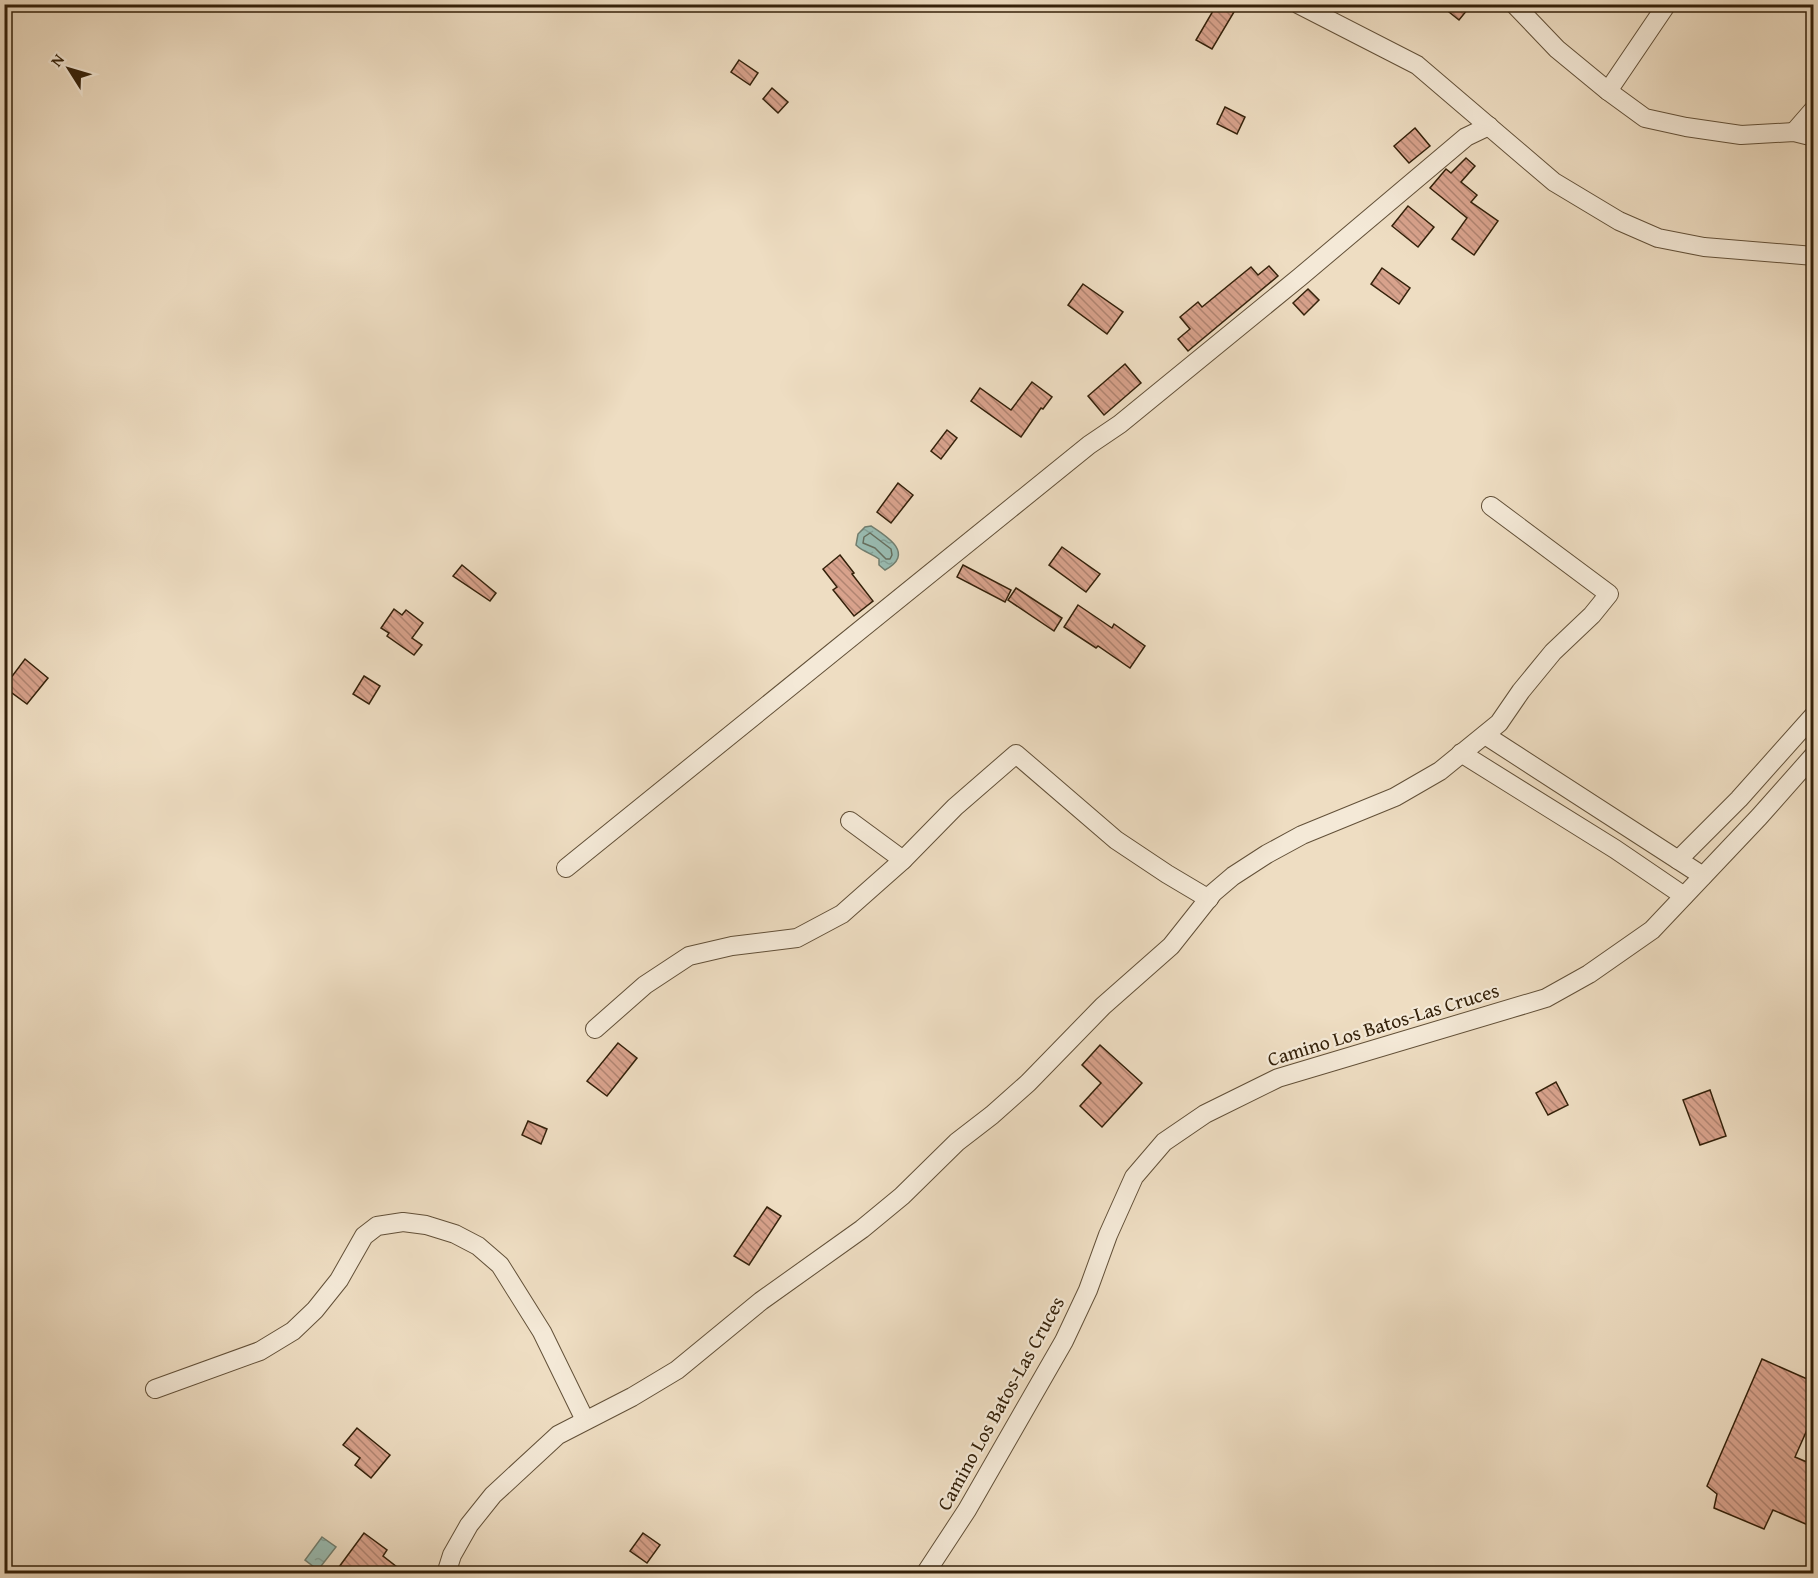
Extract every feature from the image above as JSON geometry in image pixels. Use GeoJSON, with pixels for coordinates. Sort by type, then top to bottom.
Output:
{"type":"FeatureCollection","features":[{"type":"Feature","properties":{"kind":"street"},"geometry":{"type":"LineString","coordinates":[[1298,4],[1417,65],[1554,182],[1619,221],[1658,238],[1704,247],[1814,256]]}},
{"type":"Feature","properties":{"kind":"street"},"geometry":{"type":"LineString","coordinates":[[1514,4],[1557,49],[1645,118],[1741,135],[1794,132],[1814,137]]}},
{"type":"Feature","properties":{"kind":"street"},"geometry":{"type":"LineString","coordinates":[[1608,91],[1667,4]]}},
{"type":"Feature","properties":{"kind":"street"},"geometry":{"type":"LineString","coordinates":[[1794,132],[1814,109]]}},
{"type":"Feature","properties":{"kind":"street"},"geometry":{"type":"LineString","coordinates":[[566,868],[1089,445],[1120,424],[1466,137],[1489,126]]}},
{"type":"Feature","properties":{"kind":"street"},"geometry":{"type":"LineString","coordinates":[[446,1574],[452,1555],[469,1525],[493,1495],[558,1435],[632,1397],[677,1370],[761,1301],[862,1229],[902,1196],[957,1142],[1028,1083],[1103,1006],[1171,946],[1213,893],[1233,876],[1267,854],[1302,836],[1395,797],[1440,771],[1499,723],[1521,691],[1553,652],[1592,615],[1609,594],[1491,506]]}},
{"type":"Feature","properties":{"kind":"street"},"geometry":{"type":"LineString","coordinates":[[1678,860],[1739,799],[1814,715]]}},
{"type":"Feature","properties":{"kind":"street"},"geometry":{"type":"LineString","coordinates":[[1485,735],[1703,876]]}},
{"type":"Feature","properties":{"kind":"street"},"geometry":{"type":"LineString","coordinates":[[1461,753],[1615,849],[1684,896]]}},
{"type":"Feature","properties":{"kind":"street"},"geometry":{"type":"LineString","coordinates":[[596,1029],[645,985],[689,956],[732,946],[797,938],[842,914],[903,860],[954,807],[1016,754],[1116,840],[1209,899]]}},
{"type":"Feature","properties":{"kind":"street","name":"Camino Los Batos-Las Cruces"},"geometry":{"type":"LineString","coordinates":[[925,1574],[967,1510],[1064,1341],[1088,1290],[1108,1234],[1134,1177],[1164,1142],[1205,1113],[1278,1078],[1546,998],[1589,974],[1652,930],[1814,755]]}},
{"type":"Feature","properties":{"kind":"street"},"geometry":{"type":"LineString","coordinates":[[1766,769],[1796,774]]}},
{"type":"Feature","properties":{"kind":"street"},"geometry":{"type":"LineString","coordinates":[[850,821],[903,860]]}},
{"type":"Feature","properties":{"kind":"street"},"geometry":{"type":"LineString","coordinates":[[155,1389],[260,1351],[293,1331],[315,1310],[339,1280],[364,1236],[376,1226],[403,1222],[426,1225],[455,1234],[478,1246],[500,1265],[542,1332],[585,1420]]}},
{"type":"Feature","properties":{"kind":"water"},"geometry":{"type":"Polygon","coordinates":[[[871,526],[885,535],[896,546],[898,552],[898,558],[894,564],[885,570],[879,565],[879,559],[856,545],[858,534],[865,527],[871,526]]]}},
{"type":"Feature","properties":{"kind":"water"},"geometry":{"type":"Polygon","coordinates":[[[322,1537],[336,1547],[318,1570],[305,1560],[322,1537]]]}},
{"type":"Feature","properties":{"kind":"building"},"geometry":{"type":"Polygon","coordinates":[[[1217,4],[1222,4],[1234,12],[1212,49],[1196,40],[1217,4]]]}},
{"type":"Feature","properties":{"kind":"building"},"geometry":{"type":"Polygon","coordinates":[[[1439,4],[1472,4],[1459,20],[1439,4]]]}},
{"type":"Feature","properties":{"kind":"building"},"geometry":{"type":"Polygon","coordinates":[[[739,60],[758,73],[750,85],[731,72],[739,60]]]}},
{"type":"Feature","properties":{"kind":"building"},"geometry":{"type":"Polygon","coordinates":[[[772,88],[788,102],[778,113],[763,99],[772,88]]]}},
{"type":"Feature","properties":{"kind":"building"},"geometry":{"type":"Polygon","coordinates":[[[1225,107],[1245,117],[1237,134],[1217,124],[1225,107]]]}},
{"type":"Feature","properties":{"kind":"building"},"geometry":{"type":"Polygon","coordinates":[[[1415,128],[1430,146],[1409,163],[1394,146],[1415,128]]]}},
{"type":"Feature","properties":{"kind":"building"},"geometry":{"type":"Polygon","coordinates":[[[1466,158],[1475,166],[1461,182],[1477,195],[1471,202],[1498,221],[1474,255],[1452,239],[1467,218],[1430,188],[1446,169],[1451,173],[1466,158]]]}},
{"type":"Feature","properties":{"kind":"building"},"geometry":{"type":"Polygon","coordinates":[[[1408,206],[1434,227],[1418,247],[1392,226],[1408,206]]]}},
{"type":"Feature","properties":{"kind":"building"},"geometry":{"type":"Polygon","coordinates":[[[1269,266],[1278,276],[1188,351],[1178,339],[1190,329],[1180,317],[1198,302],[1202,307],[1251,267],[1258,275],[1269,266]]]}},
{"type":"Feature","properties":{"kind":"building"},"geometry":{"type":"Polygon","coordinates":[[[1382,268],[1410,288],[1399,304],[1371,284],[1382,268]]]}},
{"type":"Feature","properties":{"kind":"building"},"geometry":{"type":"Polygon","coordinates":[[[1083,284],[1123,312],[1107,334],[1068,305],[1083,284]]]}},
{"type":"Feature","properties":{"kind":"building"},"geometry":{"type":"Polygon","coordinates":[[[1308,289],[1319,300],[1304,315],[1293,303],[1308,289]]]}},
{"type":"Feature","properties":{"kind":"building"},"geometry":{"type":"Polygon","coordinates":[[[1125,364],[1141,383],[1104,415],[1088,396],[1125,364]]]}},
{"type":"Feature","properties":{"kind":"building"},"geometry":{"type":"Polygon","coordinates":[[[1032,382],[1052,397],[1043,409],[1041,408],[1021,437],[971,401],[980,388],[1011,410],[1032,382]]]}},
{"type":"Feature","properties":{"kind":"building"},"geometry":{"type":"Polygon","coordinates":[[[947,430],[957,438],[941,459],[931,451],[947,430]]]}},
{"type":"Feature","properties":{"kind":"building"},"geometry":{"type":"Polygon","coordinates":[[[898,483],[913,495],[891,523],[877,512],[898,483]]]}},
{"type":"Feature","properties":{"kind":"building"},"geometry":{"type":"Polygon","coordinates":[[[1062,547],[1100,574],[1086,592],[1049,565],[1062,547]]]}},
{"type":"Feature","properties":{"kind":"building"},"geometry":{"type":"Polygon","coordinates":[[[840,555],[873,601],[854,616],[833,590],[837,587],[823,569],[840,555]]]}},
{"type":"Feature","properties":{"kind":"building"},"geometry":{"type":"Polygon","coordinates":[[[462,565],[496,593],[490,601],[453,576],[462,565]]]}},
{"type":"Feature","properties":{"kind":"building"},"geometry":{"type":"Polygon","coordinates":[[[963,565],[1011,590],[1005,602],[957,577],[963,565]]]}},
{"type":"Feature","properties":{"kind":"building"},"geometry":{"type":"Polygon","coordinates":[[[1016,588],[1062,618],[1054,631],[1008,600],[1016,588]]]}},
{"type":"Feature","properties":{"kind":"building"},"geometry":{"type":"Polygon","coordinates":[[[1078,605],[1112,628],[1114,624],[1145,646],[1130,668],[1098,646],[1096,648],[1064,627],[1078,605]]]}},
{"type":"Feature","properties":{"kind":"building"},"geometry":{"type":"Polygon","coordinates":[[[394,609],[402,615],[406,610],[423,623],[412,638],[422,645],[414,655],[387,636],[389,633],[381,628],[394,609]]]}},
{"type":"Feature","properties":{"kind":"building"},"geometry":{"type":"Polygon","coordinates":[[[25,659],[48,678],[27,704],[4,687],[25,659]]]}},
{"type":"Feature","properties":{"kind":"building"},"geometry":{"type":"Polygon","coordinates":[[[364,676],[380,686],[369,704],[353,694],[364,676]]]}},
{"type":"Feature","properties":{"kind":"building"},"geometry":{"type":"Polygon","coordinates":[[[618,1043],[637,1058],[607,1096],[587,1081],[618,1043]]]}},
{"type":"Feature","properties":{"kind":"building"},"geometry":{"type":"Polygon","coordinates":[[[1100,1045],[1142,1083],[1102,1127],[1080,1106],[1101,1083],[1082,1065],[1100,1045]]]}},
{"type":"Feature","properties":{"kind":"building"},"geometry":{"type":"Polygon","coordinates":[[[1556,1082],[1568,1105],[1548,1115],[1536,1093],[1556,1082]]]}},
{"type":"Feature","properties":{"kind":"building"},"geometry":{"type":"Polygon","coordinates":[[[1710,1090],[1726,1136],[1700,1145],[1683,1100],[1710,1090]]]}},
{"type":"Feature","properties":{"kind":"building"},"geometry":{"type":"Polygon","coordinates":[[[528,1121],[547,1129],[541,1144],[522,1135],[528,1121]]]}},
{"type":"Feature","properties":{"kind":"building"},"geometry":{"type":"Polygon","coordinates":[[[767,1207],[781,1216],[749,1265],[734,1256],[767,1207]]]}},
{"type":"Feature","properties":{"kind":"building"},"geometry":{"type":"Polygon","coordinates":[[[1762,1359],[1814,1382],[1814,1414],[1795,1457],[1814,1465],[1814,1512],[1808,1525],[1773,1510],[1764,1529],[1714,1508],[1717,1494],[1707,1486],[1762,1359]]]}},
{"type":"Feature","properties":{"kind":"building"},"geometry":{"type":"Polygon","coordinates":[[[357,1428],[390,1455],[371,1478],[355,1465],[360,1458],[343,1445],[357,1428]]]}},
{"type":"Feature","properties":{"kind":"building"},"geometry":{"type":"Polygon","coordinates":[[[364,1533],[387,1550],[383,1556],[406,1574],[347,1574],[339,1567],[364,1533]]]}},
{"type":"Feature","properties":{"kind":"building"},"geometry":{"type":"Polygon","coordinates":[[[643,1533],[660,1545],[647,1563],[630,1551],[643,1533]]]}}]}
